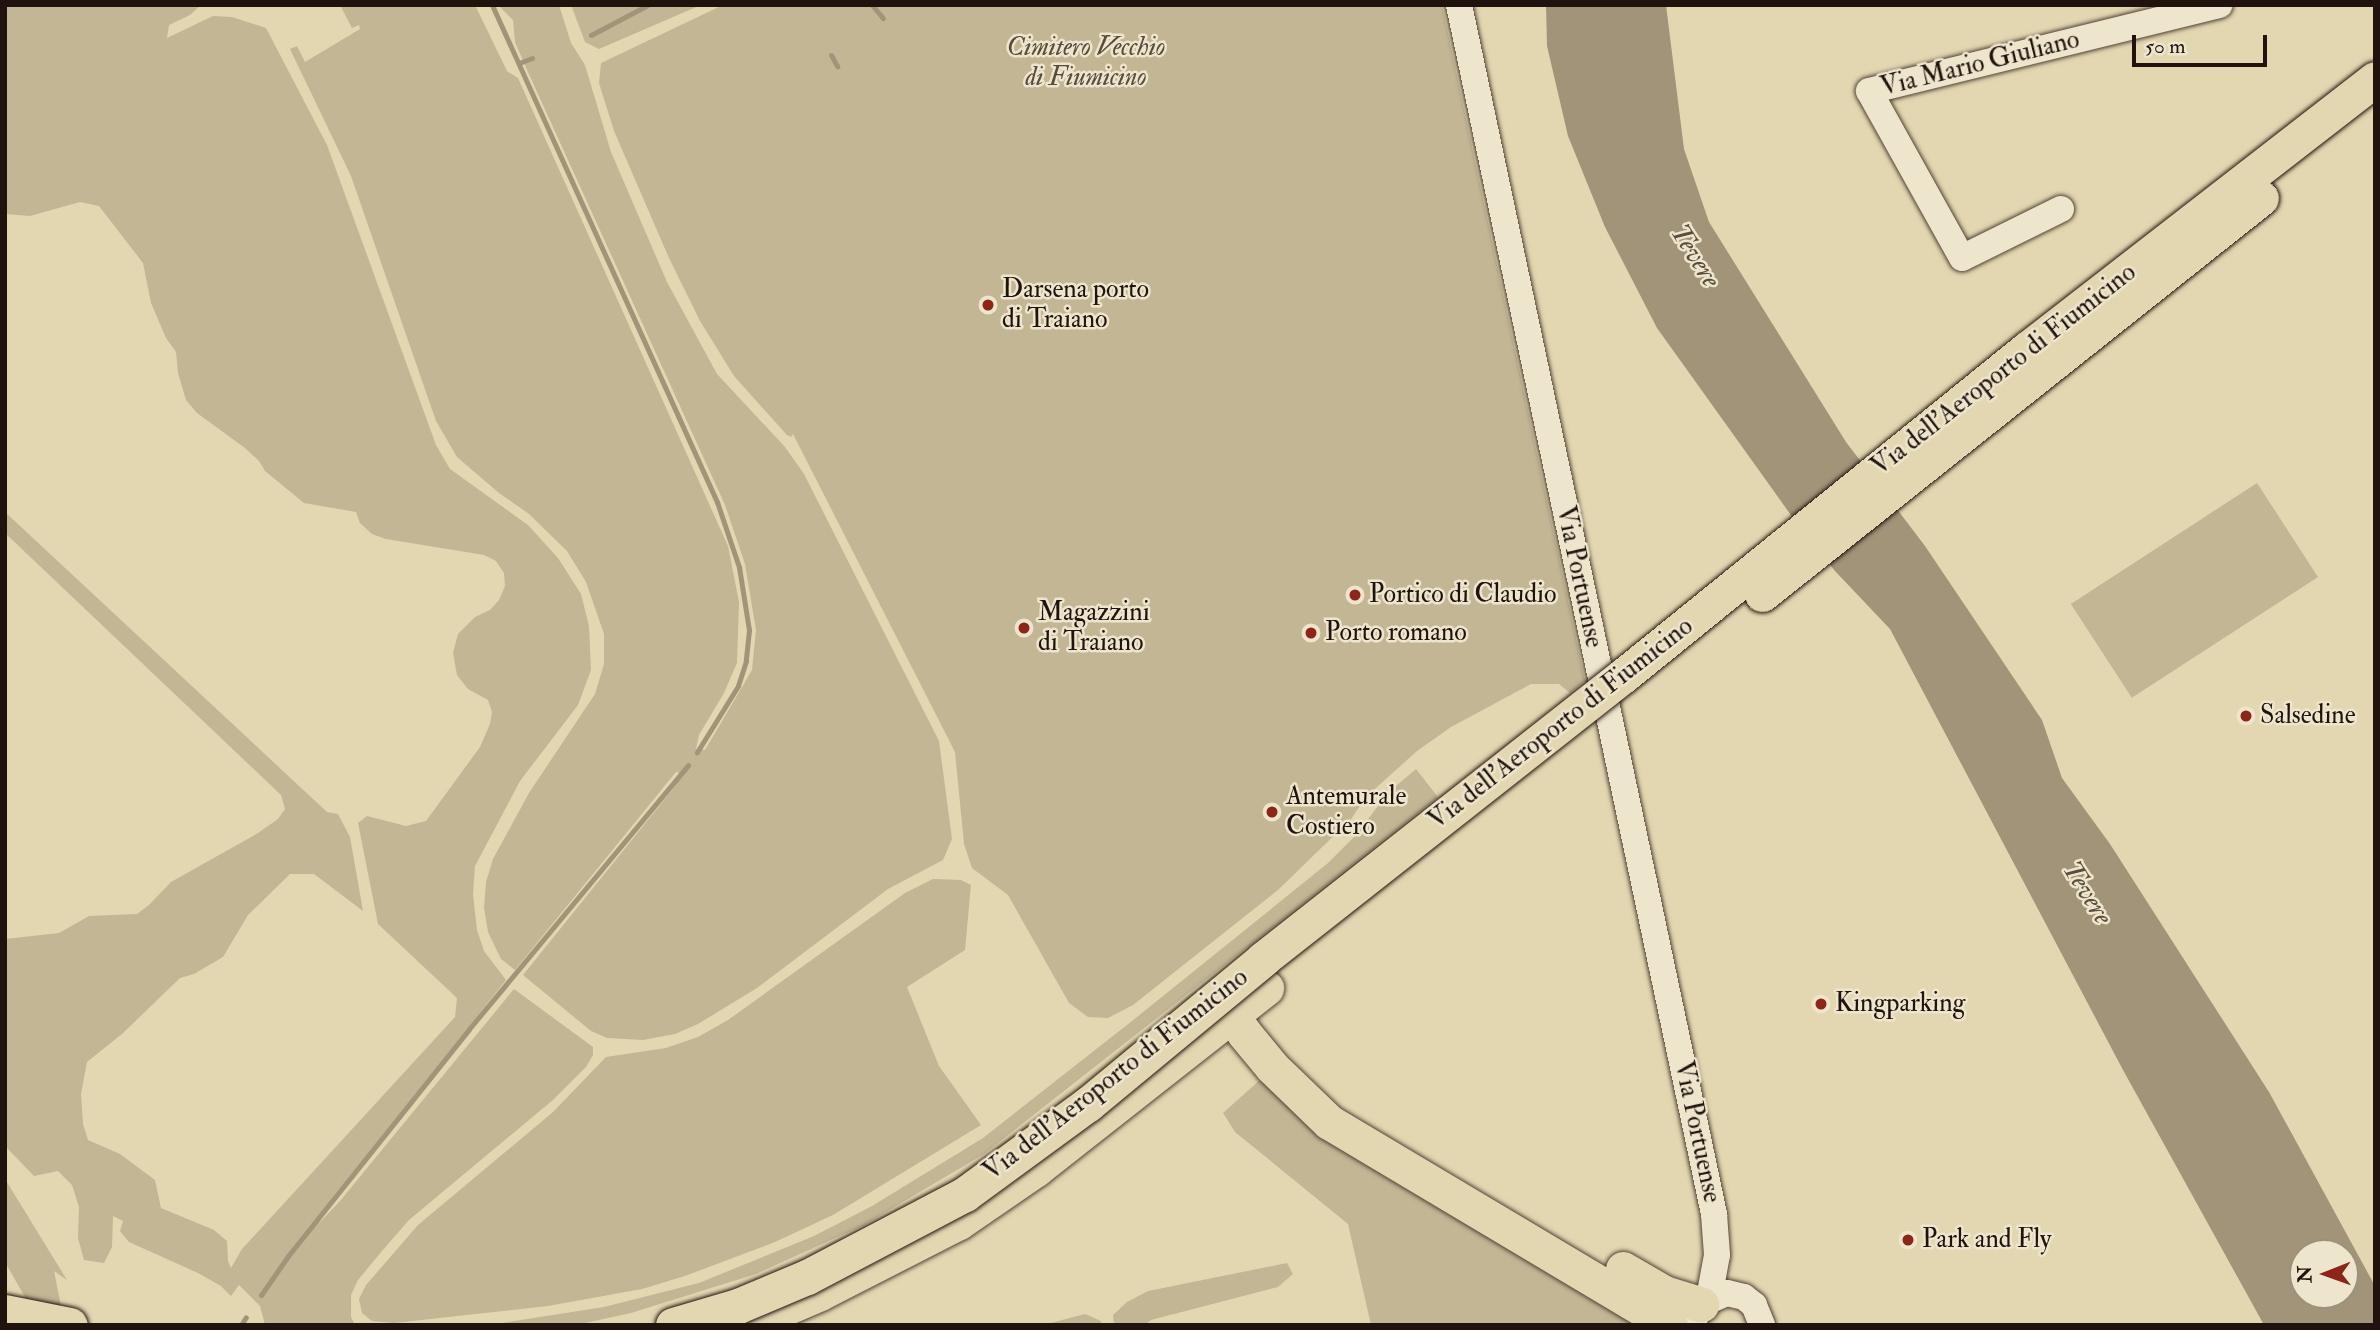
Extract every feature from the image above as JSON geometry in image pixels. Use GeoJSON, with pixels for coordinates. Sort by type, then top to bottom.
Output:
{"type":"FeatureCollection","features":[{"type":"Feature","properties":{"kind":"main road","name":"Via dell'Aeroporto di Fiumicino"},"geometry":{"type":"LineString","coordinates":[[1264,974],[1624,675],[2027,349],[2375,79]]}},
{"type":"Feature","properties":{"kind":"main road","name":"Via dell'Aeroporto di Fiumicino"},"geometry":{"type":"LineString","coordinates":[[673,1325],[738,1306],[807,1277],[965,1194],[1264,974],[2375,108]]}},
{"type":"Feature","properties":{"kind":"main road"},"geometry":{"type":"LineString","coordinates":[[1264,974],[1233,999],[1233,1016],[1280,1058],[1340,1101],[1664,1293],[1701,1309]]}},
{"type":"Feature","properties":{"kind":"main road"},"geometry":{"type":"LineString","coordinates":[[1264,974],[1264,1016],[1280,1058],[1329,1122],[1670,1325]]}},
{"type":"Feature","properties":{"kind":"main road","name":"Via dell'Aeroporto di Fiumicino"},"geometry":{"type":"LineString","coordinates":[[746,1325],[820,1293],[959,1222],[1036,1169],[1233,1016]]}},
{"type":"Feature","properties":{"kind":"main road"},"geometry":{"type":"LineString","coordinates":[[5,1312],[70,1325]]}},
{"type":"Feature","properties":{"kind":"street","name":"Via Portuense"},"geometry":{"type":"LineString","coordinates":[[1459,5],[1717,1231],[1734,1280],[1744,1297],[1754,1305],[1762,1325]]}},
{"type":"Feature","properties":{"kind":"street","name":"Via Mario Giuliano"},"geometry":{"type":"LineString","coordinates":[[2060,209],[1962,258],[1869,91],[2220,5]]}},
{"type":"Feature","properties":{"kind":"street","name":"Via Portuense"},"geometry":{"type":"LineString","coordinates":[[1701,1309],[1717,1255],[1717,1231]]}},
{"type":"Feature","properties":{"kind":"street"},"geometry":{"type":"LineString","coordinates":[[5,1293],[24,1325]]}},
{"type":"Feature","properties":{"kind":"street"},"geometry":{"type":"LineString","coordinates":[[1701,1309],[1727,1293],[1744,1297]]}},
{"type":"Feature","properties":{"kind":"green space"},"geometry":{"type":"Polygon","coordinates":[[[5,5],[201,5],[190,15],[169,25],[167,38],[213,16],[232,17],[266,28],[327,145],[436,445],[450,469],[528,525],[558,558],[581,594],[589,626],[591,670],[578,705],[520,781],[475,866],[473,894],[477,930],[484,951],[506,980],[327,1205],[319,1223],[514,989],[593,1047],[593,1055],[586,1067],[553,1100],[409,1220],[358,1280],[351,1295],[351,1317],[355,1325],[265,1325],[260,1306],[239,1285],[231,1296],[221,1286],[198,1273],[129,1242],[120,1231],[123,1221],[113,1216],[112,1247],[104,1263],[84,1260],[78,1238],[79,1207],[72,1185],[58,1171],[34,1176],[5,1146],[5,939],[59,933],[89,916],[137,914],[171,882],[258,833],[278,819],[285,809],[281,795],[5,533],[5,512],[327,812],[338,814],[350,837],[363,911],[314,874],[290,874],[248,915],[223,957],[194,974],[180,978],[122,1034],[87,1062],[81,1094],[83,1124],[88,1140],[120,1154],[155,1180],[161,1208],[214,1230],[227,1241],[231,1268],[242,1249],[455,1017],[457,998],[378,924],[358,823],[367,816],[406,826],[426,821],[480,747],[492,712],[488,700],[468,689],[457,675],[453,653],[458,634],[475,617],[490,610],[499,600],[505,586],[504,573],[496,561],[484,555],[386,539],[372,534],[360,523],[356,512],[304,503],[265,471],[245,448],[197,413],[186,400],[178,373],[176,352],[166,338],[151,303],[143,263],[99,206],[80,202],[30,216],[5,214],[5,5]]]}},
{"type":"Feature","properties":{"kind":"green space"},"geometry":{"type":"Polygon","coordinates":[[[340,5],[475,5],[507,71],[518,78],[728,546],[739,602],[737,663],[724,693],[699,735],[696,749],[705,750],[752,670],[756,630],[745,564],[725,505],[515,42],[513,20],[498,5],[559,5],[571,43],[585,65],[611,152],[667,282],[717,374],[785,447],[804,474],[939,741],[952,839],[943,860],[888,889],[757,988],[698,1024],[675,1034],[643,1040],[607,1038],[591,1031],[523,975],[676,785],[679,773],[676,772],[515,970],[501,959],[488,932],[484,908],[486,882],[493,859],[529,793],[595,694],[604,664],[604,634],[586,582],[567,551],[529,514],[499,493],[457,457],[436,421],[351,176],[290,49],[297,46],[305,62],[360,29],[359,25],[352,28],[340,5]]]}},
{"type":"Feature","properties":{"kind":"green space"},"geometry":{"type":"Polygon","coordinates":[[[571,5],[701,5],[599,49],[585,42],[571,5]]]}},
{"type":"Feature","properties":{"kind":"green space","name":"Cimitero Vecchio di Fiumicino"},"geometry":{"type":"Polygon","coordinates":[[[723,5],[1442,5],[1585,681],[1570,693],[1559,684],[1531,684],[1451,727],[1417,751],[1366,797],[1351,819],[1278,890],[1133,1005],[1108,1018],[1088,1017],[1069,1003],[1008,895],[972,868],[964,844],[955,752],[793,434],[791,437],[787,435],[734,376],[700,321],[669,258],[614,131],[599,83],[601,63],[723,5]]]}},
{"type":"Feature","properties":{"kind":"green space"},"geometry":{"type":"Polygon","coordinates":[[[2257,483],[2318,577],[2132,698],[2071,604],[2257,483]]]}},
{"type":"Feature","properties":{"kind":"green space"},"geometry":{"type":"Polygon","coordinates":[[[1416,769],[1438,797],[984,1154],[864,1225],[756,1274],[631,1313],[576,1325],[489,1325],[604,1307],[699,1283],[814,1236],[872,1206],[983,1138],[1132,1021],[1328,863],[1354,837],[1389,792],[1416,769]]]}},
{"type":"Feature","properties":{"kind":"green space"},"geometry":{"type":"Polygon","coordinates":[[[933,879],[961,880],[971,885],[965,950],[907,987],[939,1066],[981,1125],[833,1215],[775,1242],[685,1276],[642,1289],[548,1306],[394,1323],[372,1321],[362,1313],[359,1299],[366,1285],[418,1225],[553,1112],[606,1057],[666,1048],[698,1037],[728,1020],[905,893],[933,879]]]}},
{"type":"Feature","properties":{"kind":"green space"},"geometry":{"type":"Polygon","coordinates":[[[1262,1078],[1644,1325],[1371,1325],[1348,1224],[1235,1132],[1223,1113],[1262,1078]]]}},
{"type":"Feature","properties":{"kind":"green space"},"geometry":{"type":"Polygon","coordinates":[[[5,1179],[67,1280],[54,1271],[61,1306],[26,1299],[5,1262],[5,1179]]]}},
{"type":"Feature","properties":{"kind":"green space"},"geometry":{"type":"Polygon","coordinates":[[[1287,1263],[1293,1274],[1278,1287],[1151,1320],[1145,1325],[1114,1325],[1113,1315],[1127,1302],[1148,1291],[1287,1263]]]}},
{"type":"Feature","properties":{"kind":"green space"},"geometry":{"type":"Polygon","coordinates":[[[1085,1314],[1101,1321],[1102,1325],[1043,1325],[1085,1314]]]}},
{"type":"Feature","properties":{"kind":"water","name":"Tevere"},"geometry":{"type":"Polygon","coordinates":[[[1546,5],[1666,5],[1684,149],[1709,222],[1846,442],[1925,546],[2042,720],[2062,778],[2110,844],[2269,1092],[2349,1239],[2289,1239],[2289,1309],[2359,1309],[2359,1257],[2375,1286],[2375,1325],[2264,1325],[2123,1070],[1890,629],[1835,571],[1793,518],[1657,328],[1605,227],[1568,136],[1547,46],[1546,5]]]}},
{"type":"Feature","properties":{"kind":"waterway"},"geometry":{"type":"LineString","coordinates":[[492,5],[717,502],[739,567],[749,630],[746,661],[738,686],[697,752]]}},
{"type":"Feature","properties":{"kind":"waterway"},"geometry":{"type":"LineString","coordinates":[[591,35],[648,5]]}},
{"type":"Feature","properties":{"kind":"waterway"},"geometry":{"type":"LineString","coordinates":[[872,5],[883,18]]}},
{"type":"Feature","properties":{"kind":"waterway"},"geometry":{"type":"LineString","coordinates":[[831,55],[837,66]]}},
{"type":"Feature","properties":{"kind":"waterway"},"geometry":{"type":"LineString","coordinates":[[519,63],[532,58]]}},
{"type":"Feature","properties":{"kind":"waterway"},"geometry":{"type":"LineString","coordinates":[[261,1295],[288,1256],[469,1029],[688,765]]}},
{"type":"Feature","properties":{"kind":"waterway"},"geometry":{"type":"LineString","coordinates":[[241,1325],[246,1317]]}},
{"type":"Feature","properties":{"kind":"place","name":"Darsena porto di Traiano"},"geometry":{"type":"Point","coordinates":[988,305]}},
{"type":"Feature","properties":{"kind":"place","name":"Portico di Claudio"},"geometry":{"type":"Point","coordinates":[1355,595]}},
{"type":"Feature","properties":{"kind":"place","name":"Magazzini di Traiano"},"geometry":{"type":"Point","coordinates":[1024,628]}},
{"type":"Feature","properties":{"kind":"place","name":"Porto romano"},"geometry":{"type":"Point","coordinates":[1311,633]}},
{"type":"Feature","properties":{"kind":"place","name":"Salsedine"},"geometry":{"type":"Point","coordinates":[2246,716]}},
{"type":"Feature","properties":{"kind":"place","name":"Antemurale Costiero"},"geometry":{"type":"Point","coordinates":[1272,812]}},
{"type":"Feature","properties":{"kind":"place","name":"Kingparking"},"geometry":{"type":"Point","coordinates":[1821,1004]}},
{"type":"Feature","properties":{"kind":"place","name":"Park and Fly"},"geometry":{"type":"Point","coordinates":[1908,1240]}}]}
